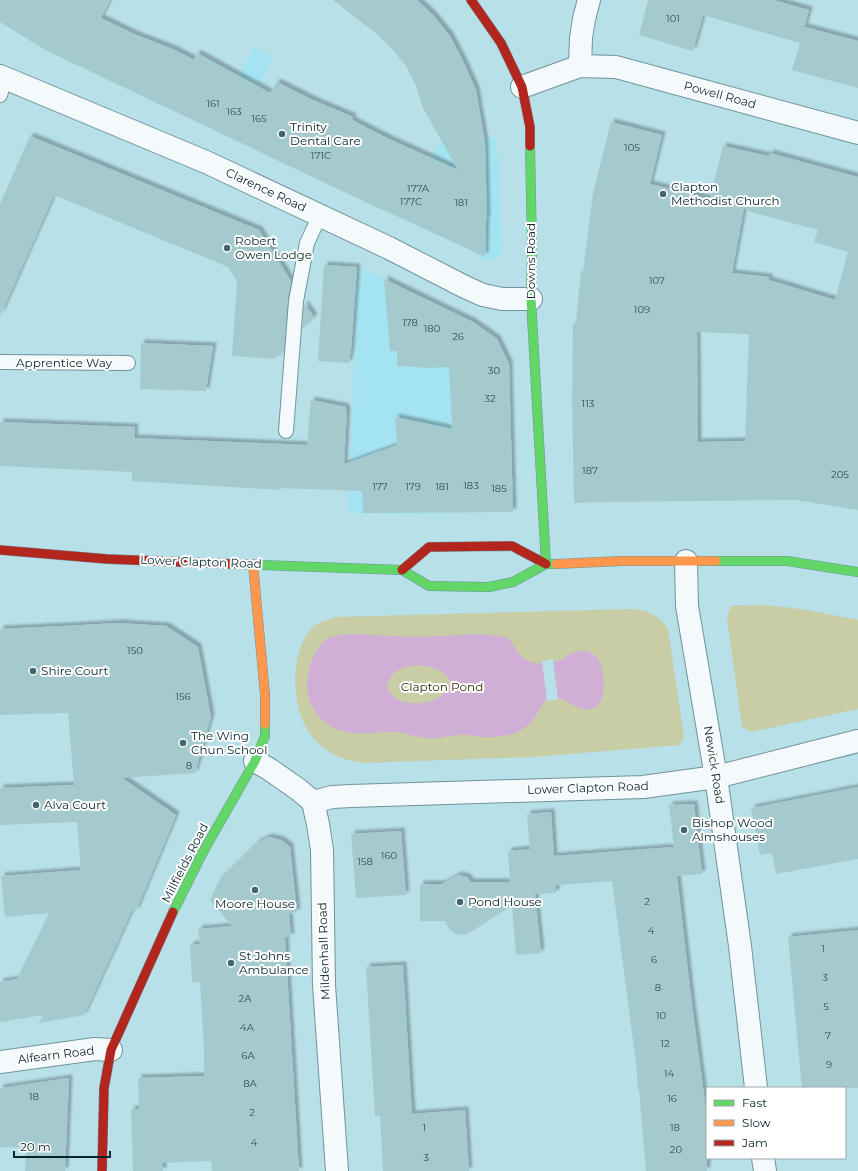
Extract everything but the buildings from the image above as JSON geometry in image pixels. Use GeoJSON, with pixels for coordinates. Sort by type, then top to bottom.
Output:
{"type":"FeatureCollection","features":[{"type":"Feature","properties":{"kind":"main road","name":"Downs Road"},"geometry":{"type":"LineString","coordinates":[[471,0],[501,43],[522,87],[530,127],[532,254],[531,299],[546,564]]}},
{"type":"Feature","properties":{"kind":"main road"},"geometry":{"type":"LineString","coordinates":[[402,570],[429,548],[512,546],[546,564]]}},
{"type":"Feature","properties":{"kind":"main road","name":"Lower Clapton Road"},"geometry":{"type":"LineString","coordinates":[[0,550],[107,559],[402,570],[429,586],[447,588],[489,587],[513,582],[546,564],[621,561],[787,562],[858,572]]}},
{"type":"Feature","properties":{"kind":"main road","name":"Millfields Road"},"geometry":{"type":"LineString","coordinates":[[102,1171],[104,1088],[112,1050],[176,908],[222,817],[255,761],[265,736],[265,695],[253,564]]}},
{"type":"Feature","properties":{"kind":"street"},"geometry":{"type":"LineString","coordinates":[[522,87],[580,66],[581,38],[589,0]]}},
{"type":"Feature","properties":{"kind":"street","name":"Powell Road"},"geometry":{"type":"LineString","coordinates":[[580,66],[616,67],[858,133]]}},
{"type":"Feature","properties":{"kind":"street","name":"Clarence Road"},"geometry":{"type":"LineString","coordinates":[[2,83],[206,162],[389,248],[483,295],[502,299],[531,299]]}},
{"type":"Feature","properties":{"kind":"street","name":"Newick Road"},"geometry":{"type":"LineString","coordinates":[[686,561],[687,606],[716,777],[740,946],[756,1087]]}},
{"type":"Feature","properties":{"kind":"street","name":"Lower Clapton Road"},"geometry":{"type":"LineString","coordinates":[[313,802],[332,797],[351,796],[643,787],[716,777],[858,741]]}},
{"type":"Feature","properties":{"kind":"street"},"geometry":{"type":"LineString","coordinates":[[255,761],[269,769],[313,802]]}},
{"type":"Feature","properties":{"kind":"street","name":"Mildenhall Road"},"geometry":{"type":"LineString","coordinates":[[313,802],[322,850],[324,985],[337,1171]]}},
{"type":"Feature","properties":{"kind":"street","name":"Alfearn Road"},"geometry":{"type":"LineString","coordinates":[[0,1062],[94,1049],[112,1050]]}},
{"type":"Feature","properties":{"kind":"street"},"geometry":{"type":"LineString","coordinates":[[763,1159],[765,1171]]}},
{"type":"Feature","properties":{"kind":"lane"},"geometry":{"type":"LineString","coordinates":[[286,431],[296,301],[308,243],[320,215]]}},
{"type":"Feature","properties":{"kind":"lane","name":"Apprentice Way"},"geometry":{"type":"LineString","coordinates":[[0,362],[128,363]]}},
{"type":"Feature","properties":{"kind":"shaded area"},"geometry":{"type":"Polygon","coordinates":[[[254,47],[273,57],[256,93],[234,85],[254,47]]]}},
{"type":"Feature","properties":{"kind":"shaded area"},"geometry":{"type":"Polygon","coordinates":[[[495,137],[499,165],[502,251],[499,257],[492,260],[486,260],[475,252],[421,179],[441,140],[495,137]]]}},
{"type":"Feature","properties":{"kind":"shaded area"},"geometry":{"type":"Polygon","coordinates":[[[358,266],[422,297],[418,366],[443,359],[445,308],[473,322],[497,339],[509,363],[513,512],[399,514],[348,513],[358,266]]]}},
{"type":"Feature","properties":{"kind":"shaded area","name":"Clapton Pond"},"geometry":{"type":"Polygon","coordinates":[[[350,634],[416,637],[468,634],[500,636],[509,640],[522,657],[528,661],[539,663],[557,661],[574,652],[582,651],[590,653],[596,657],[601,665],[604,685],[603,696],[598,705],[594,708],[586,710],[578,708],[560,698],[545,700],[529,724],[513,734],[497,737],[462,735],[430,738],[397,732],[350,733],[336,729],[322,720],[312,706],[308,695],[307,680],[314,656],[323,642],[331,637],[350,634]],[[419,665],[403,668],[395,672],[389,680],[387,686],[388,690],[398,700],[412,703],[427,702],[440,697],[448,689],[451,682],[445,674],[437,669],[419,665]]]}},
{"type":"Feature","properties":{"kind":"green space"},"geometry":{"type":"Polygon","coordinates":[[[754,605],[793,608],[858,620],[858,709],[751,732],[742,727],[727,618],[731,606],[754,605]]]}},
{"type":"Feature","properties":{"kind":"green space","name":"Clapton Pond"},"geometry":{"type":"Polygon","coordinates":[[[628,609],[651,613],[656,616],[668,629],[684,737],[680,745],[533,757],[362,763],[338,756],[328,751],[318,743],[309,732],[302,719],[295,687],[298,655],[303,641],[311,629],[326,620],[336,617],[628,609]]]}},
{"type":"Feature","properties":{"kind":"pier"},"geometry":{"type":"Polygon","coordinates":[[[553,659],[558,700],[547,701],[542,661],[553,659]]]}},
{"type":"Feature","properties":{"kind":"traffic: fast"},"geometry":{"type":"LineString","coordinates":[[530,146],[532,247],[531,299],[546,564]]}},
{"type":"Feature","properties":{"kind":"traffic: fast"},"geometry":{"type":"LineString","coordinates":[[716,561],[787,561],[858,572]]}},
{"type":"Feature","properties":{"kind":"traffic: fast"},"geometry":{"type":"LineString","coordinates":[[233,564],[402,570],[429,586],[489,587],[513,582],[546,564],[556,564]]}},
{"type":"Feature","properties":{"kind":"traffic: fast"},"geometry":{"type":"LineString","coordinates":[[173,912],[203,852],[255,761],[265,736],[265,724]]}},
{"type":"Feature","properties":{"kind":"traffic: slow"},"geometry":{"type":"LineString","coordinates":[[556,564],[621,561],[716,561]]}},
{"type":"Feature","properties":{"kind":"traffic: slow"},"geometry":{"type":"LineString","coordinates":[[253,564],[265,695],[265,724]]}},
{"type":"Feature","properties":{"kind":"traffic: jam"},"geometry":{"type":"LineString","coordinates":[[471,0],[501,43],[522,87],[530,127],[530,146]]}},
{"type":"Feature","properties":{"kind":"traffic: jam"},"geometry":{"type":"LineString","coordinates":[[402,570],[429,547],[512,546],[546,564]]}},
{"type":"Feature","properties":{"kind":"traffic: jam"},"geometry":{"type":"LineString","coordinates":[[0,550],[107,559],[233,564]]}},
{"type":"Feature","properties":{"kind":"traffic: jam"},"geometry":{"type":"LineString","coordinates":[[102,1171],[104,1088],[111,1050],[173,912]]}},
{"type":"Feature","properties":{"kind":"place","name":"Trinity Dental Care"},"geometry":{"type":"Point","coordinates":[282,134]}},
{"type":"Feature","properties":{"kind":"place","name":"Clapton Methodist Church"},"geometry":{"type":"Point","coordinates":[663,194]}},
{"type":"Feature","properties":{"kind":"place","name":"Robert Owen Lodge"},"geometry":{"type":"Point","coordinates":[227,248]}},
{"type":"Feature","properties":{"kind":"place","name":"Shire Court"},"geometry":{"type":"Point","coordinates":[33,671]}},
{"type":"Feature","properties":{"kind":"place","name":"The Wing Chun School"},"geometry":{"type":"Point","coordinates":[183,743]}},
{"type":"Feature","properties":{"kind":"place","name":"Alva Court"},"geometry":{"type":"Point","coordinates":[36,805]}},
{"type":"Feature","properties":{"kind":"place","name":"Bishop Wood Almshouses"},"geometry":{"type":"Point","coordinates":[684,830]}},
{"type":"Feature","properties":{"kind":"place","name":"Moore House"},"geometry":{"type":"Point","coordinates":[255,890]}},
{"type":"Feature","properties":{"kind":"place","name":"Pond House"},"geometry":{"type":"Point","coordinates":[460,902]}},
{"type":"Feature","properties":{"kind":"place","name":"St Johns Ambulance"},"geometry":{"type":"Point","coordinates":[231,963]}}]}
